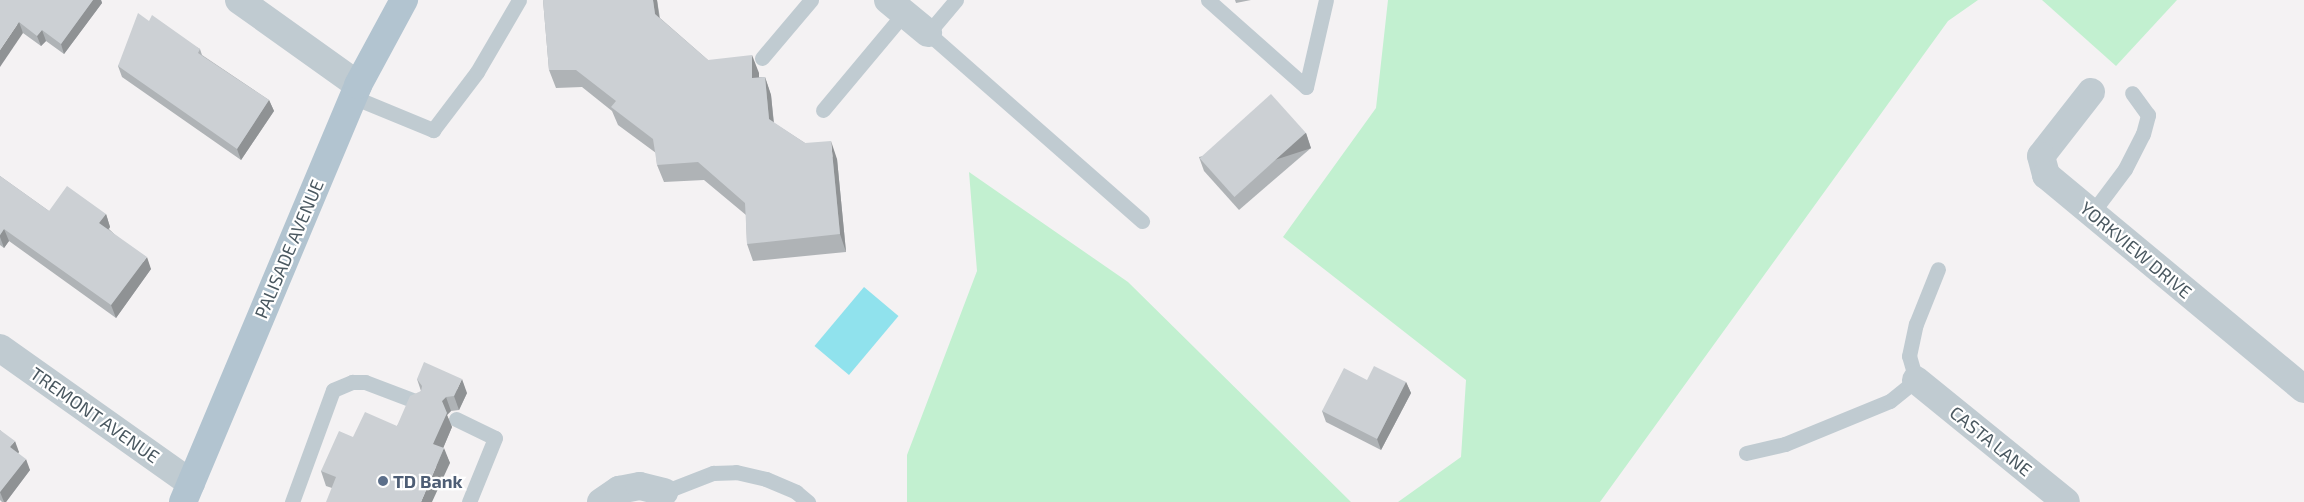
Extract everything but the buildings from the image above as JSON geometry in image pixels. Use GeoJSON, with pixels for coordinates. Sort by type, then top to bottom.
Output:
{"type":"FeatureCollection","features":[{"type":"Feature","properties":{"kind":"main road","name":"PALISADE AVENUE"},"geometry":{"type":"LineString","coordinates":[[187,492],[355,91],[404,0]]}},
{"type":"Feature","properties":{"kind":"street"},"geometry":{"type":"LineString","coordinates":[[239,0],[355,91]]}},
{"type":"Feature","properties":{"kind":"street"},"geometry":{"type":"LineString","coordinates":[[896,7],[928,33]]}},
{"type":"Feature","properties":{"kind":"street","name":"YORKVIEW DRIVE"},"geometry":{"type":"LineString","coordinates":[[2091,92],[2041,156],[2046,175],[2304,389]]}},
{"type":"Feature","properties":{"kind":"street","name":"TREMONT AVENUE"},"geometry":{"type":"LineString","coordinates":[[0,348],[187,492]]}},
{"type":"Feature","properties":{"kind":"street","name":"CASTA LANE"},"geometry":{"type":"LineString","coordinates":[[1916,380],[2066,502]]}},
{"type":"Feature","properties":{"kind":"street"},"geometry":{"type":"LineString","coordinates":[[601,502],[618,490],[640,486],[664,492]]}},
{"type":"Feature","properties":{"kind":"lane"},"geometry":{"type":"LineString","coordinates":[[355,91],[433,130],[477,72],[519,0]]}},
{"type":"Feature","properties":{"kind":"lane"},"geometry":{"type":"LineString","coordinates":[[762,58],[811,0]]}},
{"type":"Feature","properties":{"kind":"lane"},"geometry":{"type":"LineString","coordinates":[[956,0],[928,33],[1142,221]]}},
{"type":"Feature","properties":{"kind":"lane"},"geometry":{"type":"LineString","coordinates":[[1208,0],[1306,87],[1326,0]]}},
{"type":"Feature","properties":{"kind":"lane"},"geometry":{"type":"LineString","coordinates":[[823,110],[896,7]]}},
{"type":"Feature","properties":{"kind":"lane"},"geometry":{"type":"LineString","coordinates":[[2092,213],[2125,169],[2143,134],[2148,115],[2132,93]]}},
{"type":"Feature","properties":{"kind":"lane"},"geometry":{"type":"LineString","coordinates":[[1746,453],[1785,444],[1856,415],[1890,400],[1916,380],[1909,356],[1916,324],[1938,269]]}},
{"type":"Feature","properties":{"kind":"lane"},"geometry":{"type":"LineString","coordinates":[[292,502],[334,390],[352,382],[365,382],[418,402]]}},
{"type":"Feature","properties":{"kind":"lane"},"geometry":{"type":"LineString","coordinates":[[456,418],[495,438],[469,502]]}},
{"type":"Feature","properties":{"kind":"lane"},"geometry":{"type":"LineString","coordinates":[[664,492],[713,473],[736,472],[766,479],[796,492],[808,502]]}},
{"type":"Feature","properties":{"kind":"green space"},"geometry":{"type":"Polygon","coordinates":[[[1388,0],[1978,0],[1948,21],[1600,502],[1398,502],[1461,457],[1466,380],[1283,237],[1376,108],[1388,0]]]}},
{"type":"Feature","properties":{"kind":"green space"},"geometry":{"type":"Polygon","coordinates":[[[2042,0],[2177,0],[2116,66],[2042,0]]]}},
{"type":"Feature","properties":{"kind":"green space"},"geometry":{"type":"Polygon","coordinates":[[[969,172],[1128,282],[1351,502],[907,502],[907,455],[977,271],[969,172]]]}},
{"type":"Feature","properties":{"kind":"water"},"geometry":{"type":"Polygon","coordinates":[[[864,287],[898,316],[849,375],[815,346],[864,287]]]}},
{"type":"Feature","properties":{"kind":"place","name":"TD Bank"},"geometry":{"type":"Point","coordinates":[383,481]}}]}
